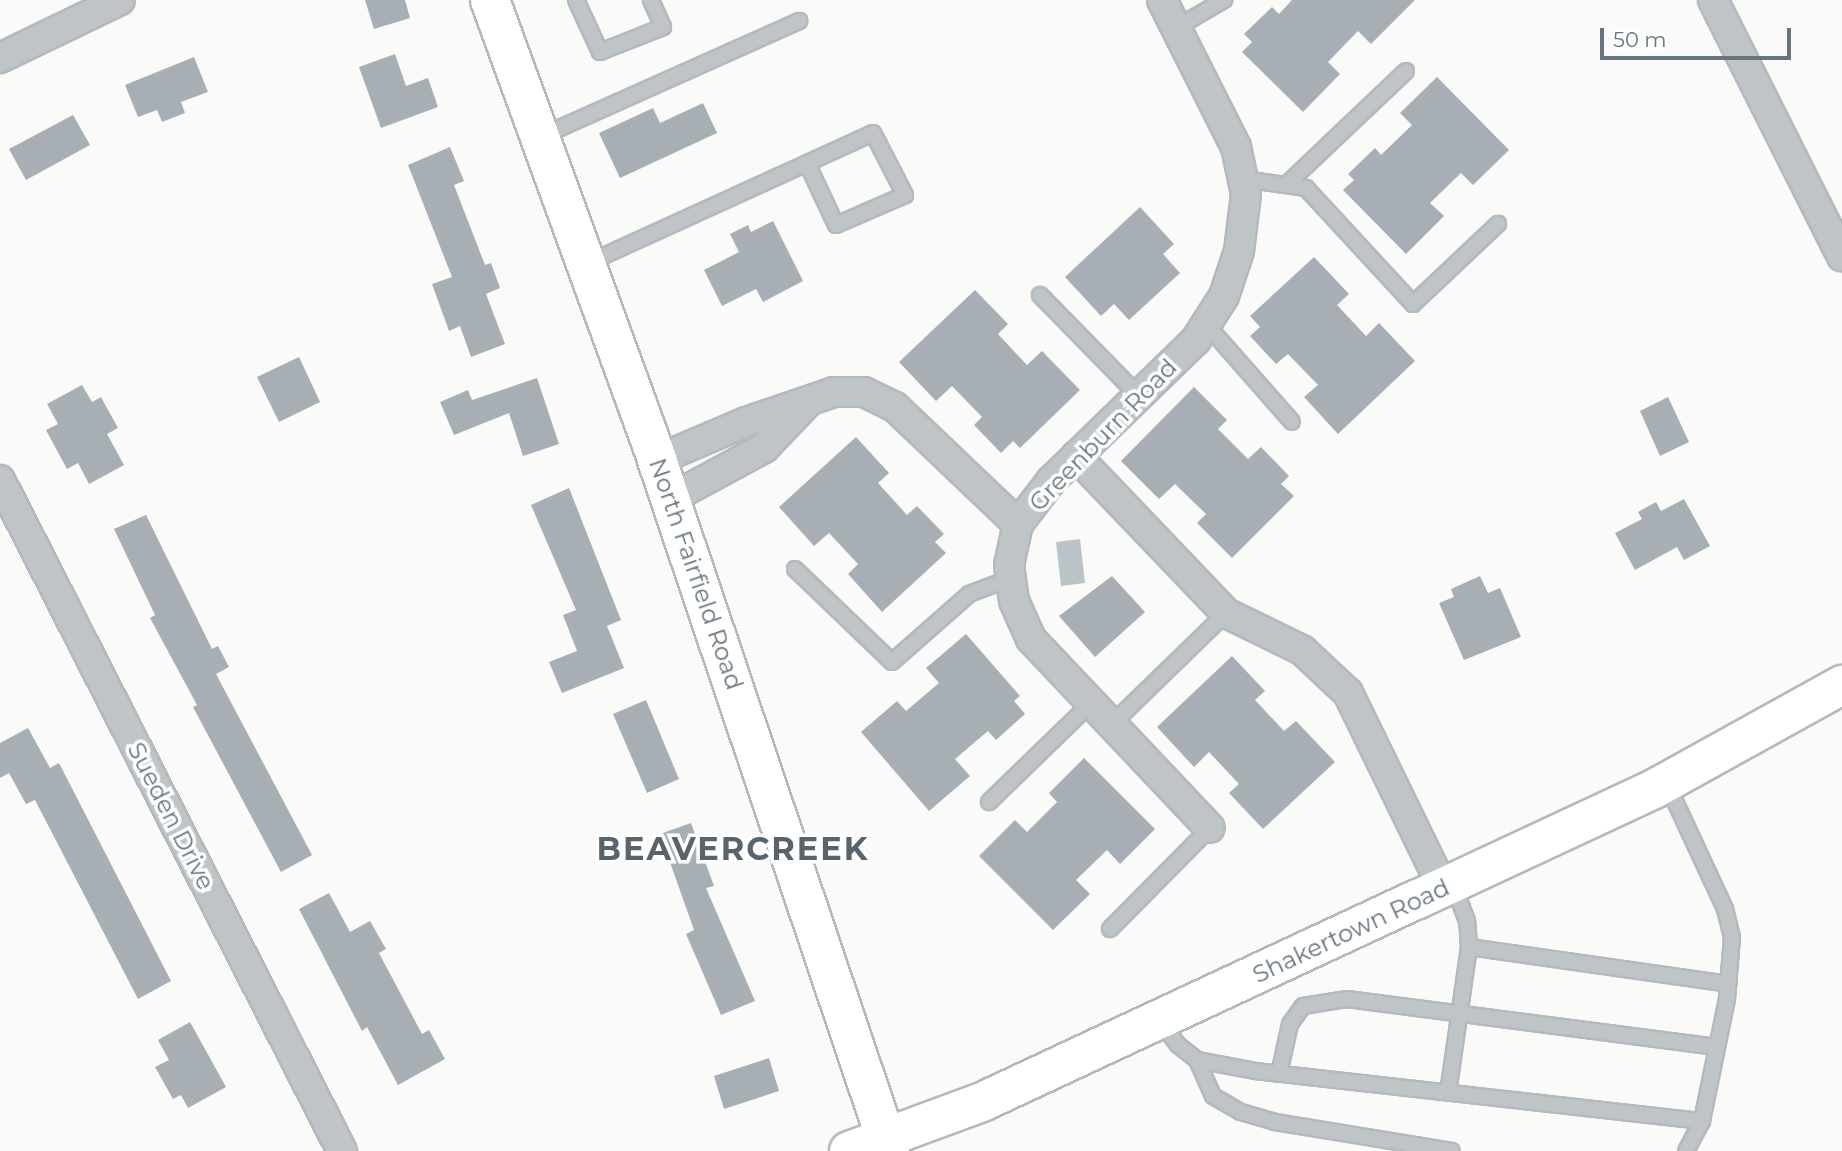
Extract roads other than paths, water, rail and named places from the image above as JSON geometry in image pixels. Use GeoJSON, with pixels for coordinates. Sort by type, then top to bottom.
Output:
{"type":"FeatureCollection","features":[{"type":"Feature","properties":{"kind":"main road","name":"North Fairfield Road"},"geometry":{"type":"LineString","coordinates":[[490,0],[657,460],[888,1146]]}},
{"type":"Feature","properties":{"kind":"main road","name":"Shakertown Road"},"geometry":{"type":"LineString","coordinates":[[849,1151],[888,1146],[1448,886],[1666,783],[1842,685]]}},
{"type":"Feature","properties":{"kind":"street"},"geometry":{"type":"LineString","coordinates":[[0,58],[120,0]]}},
{"type":"Feature","properties":{"kind":"street","name":"Greenburn Road"},"geometry":{"type":"LineString","coordinates":[[1162,0],[1236,147],[1246,194],[1239,251],[1224,296],[1196,340],[1076,456],[1018,524],[1010,578],[1014,601],[1031,639],[1210,828]]}},
{"type":"Feature","properties":{"kind":"street"},"geometry":{"type":"LineString","coordinates":[[1713,0],[1842,256]]}},
{"type":"Feature","properties":{"kind":"street"},"geometry":{"type":"LineString","coordinates":[[657,460],[746,422],[834,392],[864,392],[895,407],[1018,524]]}},
{"type":"Feature","properties":{"kind":"street"},"geometry":{"type":"LineString","coordinates":[[670,499],[764,448],[808,402]]}},
{"type":"Feature","properties":{"kind":"street"},"geometry":{"type":"LineString","coordinates":[[1076,456],[1226,613],[1302,650],[1348,693],[1448,886]]}},
{"type":"Feature","properties":{"kind":"street","name":"Sueden Drive"},"geometry":{"type":"LineString","coordinates":[[0,481],[342,1151]]}},
{"type":"Feature","properties":{"kind":"lane"},"geometry":{"type":"LineString","coordinates":[[576,0],[600,52],[663,27],[651,0]]}},
{"type":"Feature","properties":{"kind":"lane"},"geometry":{"type":"LineString","coordinates":[[1176,28],[1224,0]]}},
{"type":"Feature","properties":{"kind":"lane"},"geometry":{"type":"LineString","coordinates":[[541,136],[799,20]]}},
{"type":"Feature","properties":{"kind":"lane"},"geometry":{"type":"LineString","coordinates":[[1287,184],[1406,71]]}},
{"type":"Feature","properties":{"kind":"lane"},"geometry":{"type":"LineString","coordinates":[[586,264],[807,163],[873,133],[905,195],[836,225],[807,163]]}},
{"type":"Feature","properties":{"kind":"lane"},"geometry":{"type":"LineString","coordinates":[[1243,179],[1306,188],[1413,304],[1498,224]]}},
{"type":"Feature","properties":{"kind":"lane"},"geometry":{"type":"LineString","coordinates":[[1040,295],[1139,396]]}},
{"type":"Feature","properties":{"kind":"lane"},"geometry":{"type":"LineString","coordinates":[[1206,324],[1292,422]]}},
{"type":"Feature","properties":{"kind":"lane"},"geometry":{"type":"LineString","coordinates":[[795,569],[892,662],[969,594],[1010,578]]}},
{"type":"Feature","properties":{"kind":"lane"},"geometry":{"type":"LineString","coordinates":[[1112,724],[1226,613]]}},
{"type":"Feature","properties":{"kind":"lane"},"geometry":{"type":"LineString","coordinates":[[989,802],[1091,703]]}},
{"type":"Feature","properties":{"kind":"lane"},"geometry":{"type":"LineString","coordinates":[[1666,783],[1725,909],[1732,937],[1728,984],[1702,1121],[1687,1146]]}},
{"type":"Feature","properties":{"kind":"lane"},"geometry":{"type":"LineString","coordinates":[[1110,929],[1210,828]]}},
{"type":"Feature","properties":{"kind":"lane"},"geometry":{"type":"LineString","coordinates":[[1448,886],[1467,920],[1469,947],[1448,1093]]}},
{"type":"Feature","properties":{"kind":"lane"},"geometry":{"type":"LineString","coordinates":[[1469,947],[1728,984]]}},
{"type":"Feature","properties":{"kind":"lane"},"geometry":{"type":"LineString","coordinates":[[1279,1074],[1290,1024],[1303,1006],[1347,999],[1717,1047]]}},
{"type":"Feature","properties":{"kind":"lane"},"geometry":{"type":"LineString","coordinates":[[1160,1020],[1178,1045],[1197,1060],[1213,1096],[1241,1112],[1275,1122],[1452,1151]]}},
{"type":"Feature","properties":{"kind":"lane"},"geometry":{"type":"LineString","coordinates":[[1197,1060],[1279,1074],[1702,1121]]}},
{"type":"Feature","properties":{"kind":"district","name":"BEAVERCREEK"},"geometry":{"type":"Point","coordinates":[733,849]}}]}
